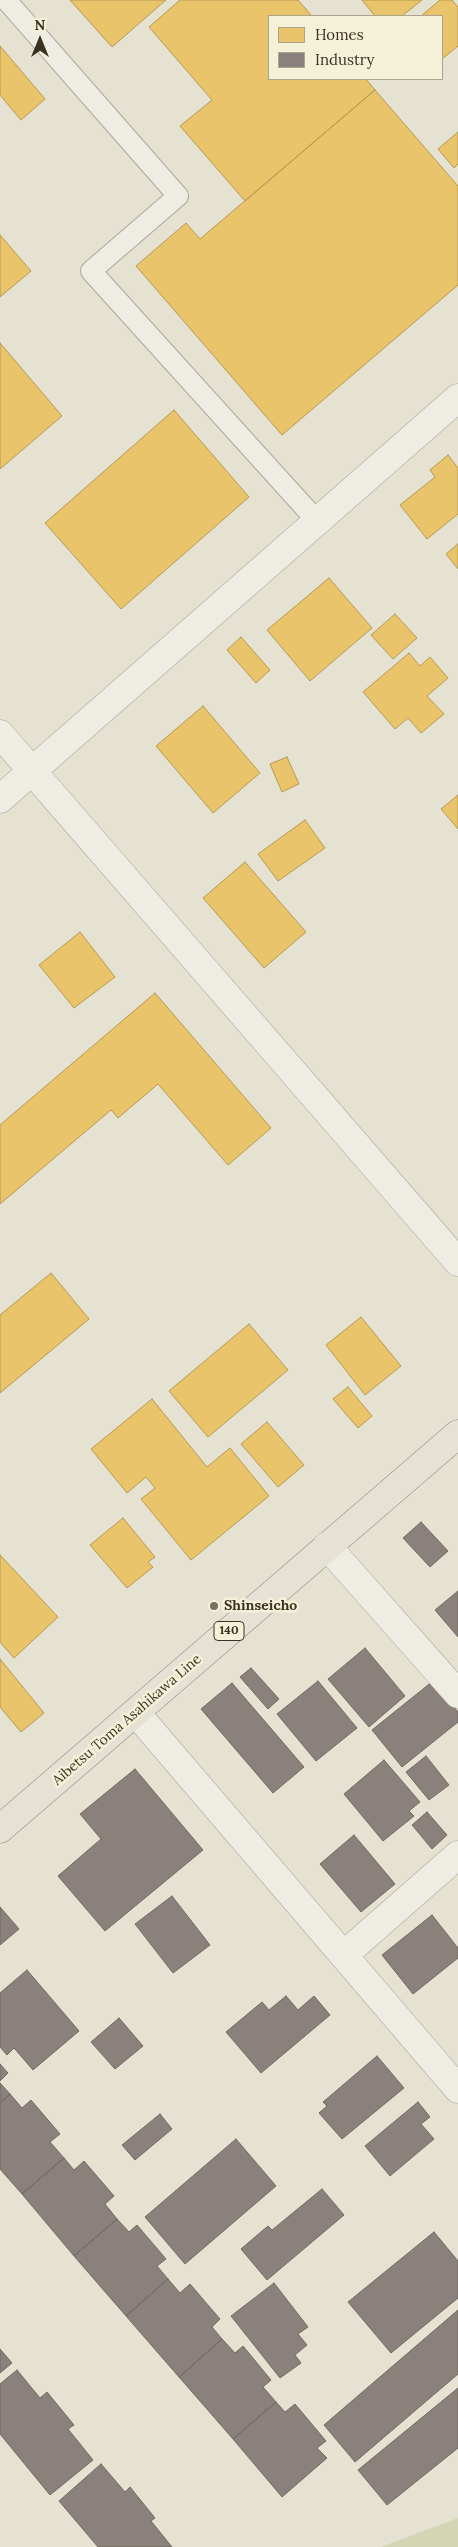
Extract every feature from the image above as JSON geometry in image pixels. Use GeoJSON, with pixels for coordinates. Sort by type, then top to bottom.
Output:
{"type":"FeatureCollection","features":[{"type":"Feature","properties":{"kind":"main road","name":"Aibetsu Toma Asahikawa Line"},"geometry":{"type":"LineString","coordinates":[[0,1828],[458,1434]]}},
{"type":"Feature","properties":{"kind":"street"},"geometry":{"type":"LineString","coordinates":[[0,799],[458,398]]}},
{"type":"Feature","properties":{"kind":"street"},"geometry":{"type":"LineString","coordinates":[[0,734],[458,1262]]}},
{"type":"Feature","properties":{"kind":"street"},"geometry":{"type":"LineString","coordinates":[[327,1546],[458,1694]]}},
{"type":"Feature","properties":{"kind":"street"},"geometry":{"type":"LineString","coordinates":[[136,1712],[345,1954],[458,2089]]}},
{"type":"Feature","properties":{"kind":"street"},"geometry":{"type":"LineString","coordinates":[[345,1954],[458,1855]]}},
{"type":"Feature","properties":{"kind":"lane"},"geometry":{"type":"LineString","coordinates":[[6,0],[178,196],[91,271],[317,521]]}},
{"type":"Feature","properties":{"kind":"green space"},"geometry":{"type":"Polygon","coordinates":[[[458,2518],[458,2547],[381,2547],[458,2518]]]}},
{"type":"Feature","properties":{"kind":"building: Homes"},"geometry":{"type":"Polygon","coordinates":[[[70,0],[166,0],[112,47],[70,0]]]}},
{"type":"Feature","properties":{"kind":"building: Homes"},"geometry":{"type":"Polygon","coordinates":[[[180,0],[298,0],[311,15],[268,15],[268,80],[367,80],[375,90],[245,201],[180,126],[212,100],[149,27],[180,0]]]}},
{"type":"Feature","properties":{"kind":"building: Homes"},"geometry":{"type":"Polygon","coordinates":[[[362,0],[422,0],[403,15],[374,15],[362,0]]]}},
{"type":"Feature","properties":{"kind":"building: Homes"},"geometry":{"type":"Polygon","coordinates":[[[440,0],[452,0],[458,7],[458,46],[443,58],[443,15],[422,15],[440,0]]]}},
{"type":"Feature","properties":{"kind":"building: Homes"},"geometry":{"type":"Polygon","coordinates":[[[0,46],[45,99],[21,120],[0,95],[0,46]]]}},
{"type":"Feature","properties":{"kind":"building: Homes"},"geometry":{"type":"Polygon","coordinates":[[[375,90],[458,186],[458,285],[282,435],[136,266],[186,223],[200,239],[375,90]]]}},
{"type":"Feature","properties":{"kind":"building: Homes"},"geometry":{"type":"Polygon","coordinates":[[[458,132],[458,164],[454,168],[438,149],[458,132]]]}},
{"type":"Feature","properties":{"kind":"building: Homes"},"geometry":{"type":"Polygon","coordinates":[[[0,235],[31,271],[0,297],[0,235]]]}},
{"type":"Feature","properties":{"kind":"building: Homes"},"geometry":{"type":"Polygon","coordinates":[[[0,343],[62,416],[0,469],[0,343]]]}},
{"type":"Feature","properties":{"kind":"building: Homes"},"geometry":{"type":"Polygon","coordinates":[[[174,410],[249,497],[121,609],[45,523],[174,410]]]}},
{"type":"Feature","properties":{"kind":"building: Homes"},"geometry":{"type":"Polygon","coordinates":[[[448,455],[458,468],[458,514],[427,539],[400,505],[435,477],[430,470],[448,455]]]}},
{"type":"Feature","properties":{"kind":"building: Homes"},"geometry":{"type":"Polygon","coordinates":[[[458,544],[458,569],[446,554],[458,544]]]}},
{"type":"Feature","properties":{"kind":"building: Homes"},"geometry":{"type":"Polygon","coordinates":[[[329,578],[372,628],[310,681],[267,630],[329,578]]]}},
{"type":"Feature","properties":{"kind":"building: Homes"},"geometry":{"type":"Polygon","coordinates":[[[395,614],[417,638],[393,659],[371,635],[395,614]]]}},
{"type":"Feature","properties":{"kind":"building: Homes"},"geometry":{"type":"Polygon","coordinates":[[[241,637],[270,670],[256,683],[227,650],[241,637]]]}},
{"type":"Feature","properties":{"kind":"building: Homes"},"geometry":{"type":"Polygon","coordinates":[[[409,653],[420,666],[430,657],[448,678],[427,696],[444,714],[421,733],[408,718],[395,729],[363,692],[409,653]]]}},
{"type":"Feature","properties":{"kind":"building: Homes"},"geometry":{"type":"Polygon","coordinates":[[[203,706],[260,773],[213,813],[156,746],[203,706]]]}},
{"type":"Feature","properties":{"kind":"building: Homes"},"geometry":{"type":"Polygon","coordinates":[[[287,757],[299,784],[282,792],[270,764],[287,757]]]}},
{"type":"Feature","properties":{"kind":"building: Homes"},"geometry":{"type":"Polygon","coordinates":[[[458,795],[458,829],[441,809],[458,795]]]}},
{"type":"Feature","properties":{"kind":"building: Homes"},"geometry":{"type":"Polygon","coordinates":[[[305,820],[325,848],[278,881],[258,854],[305,820]]]}},
{"type":"Feature","properties":{"kind":"building: Homes"},"geometry":{"type":"Polygon","coordinates":[[[245,862],[306,932],[264,968],[203,898],[245,862]]]}},
{"type":"Feature","properties":{"kind":"building: Homes"},"geometry":{"type":"Polygon","coordinates":[[[80,932],[115,977],[74,1008],[39,965],[80,932]]]}},
{"type":"Feature","properties":{"kind":"building: Homes"},"geometry":{"type":"Polygon","coordinates":[[[155,993],[271,1128],[228,1165],[158,1084],[118,1118],[111,1110],[0,1204],[0,1125],[155,993]]]}},
{"type":"Feature","properties":{"kind":"building: Homes"},"geometry":{"type":"Polygon","coordinates":[[[51,1273],[89,1319],[0,1393],[0,1315],[51,1273]]]}},
{"type":"Feature","properties":{"kind":"building: Homes"},"geometry":{"type":"Polygon","coordinates":[[[361,1317],[401,1366],[365,1395],[326,1345],[361,1317]]]}},
{"type":"Feature","properties":{"kind":"building: Homes"},"geometry":{"type":"Polygon","coordinates":[[[249,1324],[288,1370],[208,1437],[169,1391],[249,1324]]]}},
{"type":"Feature","properties":{"kind":"building: Homes"},"geometry":{"type":"Polygon","coordinates":[[[348,1387],[372,1416],[358,1428],[333,1399],[348,1387]]]}},
{"type":"Feature","properties":{"kind":"building: Homes"},"geometry":{"type":"Polygon","coordinates":[[[152,1399],[207,1467],[230,1448],[269,1496],[191,1560],[141,1499],[155,1488],[146,1477],[127,1493],[91,1449],[152,1399]]]}},
{"type":"Feature","properties":{"kind":"building: Homes"},"geometry":{"type":"Polygon","coordinates":[[[267,1422],[304,1465],[278,1487],[241,1444],[267,1422]]]}},
{"type":"Feature","properties":{"kind":"building: Homes"},"geometry":{"type":"Polygon","coordinates":[[[123,1518],[155,1557],[148,1562],[153,1567],[127,1588],[90,1545],[123,1518]]]}},
{"type":"Feature","properties":{"kind":"building: Homes"},"geometry":{"type":"Polygon","coordinates":[[[0,1555],[58,1617],[14,1658],[0,1642],[0,1555]]]}},
{"type":"Feature","properties":{"kind":"building: Homes"},"geometry":{"type":"Polygon","coordinates":[[[0,1659],[44,1713],[21,1732],[0,1707],[0,1659]]]}},
{"type":"Feature","properties":{"kind":"building: Industry"},"geometry":{"type":"Polygon","coordinates":[[[421,1522],[448,1551],[430,1567],[403,1538],[421,1522]]]}},
{"type":"Feature","properties":{"kind":"building: Industry"},"geometry":{"type":"Polygon","coordinates":[[[458,1591],[458,1637],[435,1610],[458,1591]]]}},
{"type":"Feature","properties":{"kind":"building: Industry"},"geometry":{"type":"Polygon","coordinates":[[[365,1648],[405,1696],[369,1727],[328,1679],[365,1648]]]}},
{"type":"Feature","properties":{"kind":"building: Industry"},"geometry":{"type":"Polygon","coordinates":[[[251,1668],[279,1699],[268,1709],[240,1677],[251,1668]]]}},
{"type":"Feature","properties":{"kind":"building: Industry"},"geometry":{"type":"Polygon","coordinates":[[[318,1681],[357,1728],[316,1761],[277,1714],[318,1681]]]}},
{"type":"Feature","properties":{"kind":"building: Industry"},"geometry":{"type":"Polygon","coordinates":[[[433,1681],[458,1712],[458,1722],[402,1767],[372,1730],[433,1681]]]}},
{"type":"Feature","properties":{"kind":"building: Industry"},"geometry":{"type":"Polygon","coordinates":[[[232,1683],[304,1767],[273,1793],[201,1709],[232,1683]]]}},
{"type":"Feature","properties":{"kind":"building: Industry"},"geometry":{"type":"Polygon","coordinates":[[[426,1756],[449,1785],[429,1800],[406,1772],[426,1756]]]}},
{"type":"Feature","properties":{"kind":"building: Industry"},"geometry":{"type":"Polygon","coordinates":[[[384,1760],[420,1802],[409,1811],[414,1816],[383,1841],[344,1794],[384,1760]]]}},
{"type":"Feature","properties":{"kind":"building: Industry"},"geometry":{"type":"Polygon","coordinates":[[[135,1769],[203,1850],[105,1931],[58,1876],[101,1839],[80,1814],[135,1769]]]}},
{"type":"Feature","properties":{"kind":"building: Industry"},"geometry":{"type":"Polygon","coordinates":[[[427,1812],[447,1835],[432,1849],[412,1825],[427,1812]]]}},
{"type":"Feature","properties":{"kind":"building: Industry"},"geometry":{"type":"Polygon","coordinates":[[[354,1835],[395,1884],[361,1912],[320,1864],[354,1835]]]}},
{"type":"Feature","properties":{"kind":"building: Industry"},"geometry":{"type":"Polygon","coordinates":[[[172,1896],[210,1945],[173,1973],[135,1924],[172,1896]]]}},
{"type":"Feature","properties":{"kind":"building: Industry"},"geometry":{"type":"Polygon","coordinates":[[[0,1907],[19,1929],[0,1945],[0,1907]]]}},
{"type":"Feature","properties":{"kind":"building: Industry"},"geometry":{"type":"Polygon","coordinates":[[[432,1915],[458,1948],[458,1958],[413,1994],[382,1955],[432,1915]]]}},
{"type":"Feature","properties":{"kind":"building: Industry"},"geometry":{"type":"Polygon","coordinates":[[[27,1970],[79,2031],[33,2070],[14,2048],[7,2055],[0,2047],[0,1993],[27,1970]]]}},
{"type":"Feature","properties":{"kind":"building: Industry"},"geometry":{"type":"Polygon","coordinates":[[[286,1996],[298,2010],[314,1996],[330,2015],[261,2073],[226,2032],[262,2002],[269,2010],[286,1996]]]}},
{"type":"Feature","properties":{"kind":"building: Industry"},"geometry":{"type":"Polygon","coordinates":[[[119,2018],[143,2046],[115,2069],[91,2042],[119,2018]]]}},
{"type":"Feature","properties":{"kind":"building: Industry"},"geometry":{"type":"Polygon","coordinates":[[[377,2056],[404,2088],[342,2139],[319,2113],[327,2106],[323,2102],[377,2056]]]}},
{"type":"Feature","properties":{"kind":"building: Industry"},"geometry":{"type":"Polygon","coordinates":[[[0,2064],[8,2073],[0,2081],[0,2064]]]}},
{"type":"Feature","properties":{"kind":"building: Industry"},"geometry":{"type":"Polygon","coordinates":[[[0,2083],[10,2094],[0,2103],[0,2083]]]}},
{"type":"Feature","properties":{"kind":"building: Industry"},"geometry":{"type":"Polygon","coordinates":[[[10,2094],[22,2108],[31,2100],[60,2134],[50,2142],[64,2158],[22,2194],[0,2169],[0,2103],[10,2094]]]}},
{"type":"Feature","properties":{"kind":"building: Industry"},"geometry":{"type":"Polygon","coordinates":[[[418,2102],[430,2117],[421,2124],[434,2139],[390,2176],[365,2146],[418,2102]]]}},
{"type":"Feature","properties":{"kind":"building: Industry"},"geometry":{"type":"Polygon","coordinates":[[[160,2114],[172,2129],[135,2160],[122,2145],[160,2114]]]}},
{"type":"Feature","properties":{"kind":"building: Industry"},"geometry":{"type":"Polygon","coordinates":[[[236,2139],[276,2186],[185,2264],[145,2217],[236,2139]]]}},
{"type":"Feature","properties":{"kind":"building: Industry"},"geometry":{"type":"Polygon","coordinates":[[[64,2158],[74,2170],[84,2161],[114,2196],[105,2204],[117,2219],[74,2256],[22,2194],[64,2158]]]}},
{"type":"Feature","properties":{"kind":"building: Industry"},"geometry":{"type":"Polygon","coordinates":[[[322,2189],[344,2215],[267,2280],[241,2249],[268,2226],[272,2230],[322,2189]]]}},
{"type":"Feature","properties":{"kind":"building: Industry"},"geometry":{"type":"Polygon","coordinates":[[[117,2219],[129,2232],[137,2225],[166,2259],[157,2266],[168,2279],[126,2316],[74,2256],[117,2219]]]}},
{"type":"Feature","properties":{"kind":"building: Industry"},"geometry":{"type":"Polygon","coordinates":[[[434,2232],[458,2261],[458,2298],[391,2353],[348,2302],[434,2232]]]}},
{"type":"Feature","properties":{"kind":"building: Industry"},"geometry":{"type":"Polygon","coordinates":[[[168,2279],[180,2293],[190,2284],[220,2319],[212,2327],[222,2339],[179,2377],[126,2316],[168,2279]]]}},
{"type":"Feature","properties":{"kind":"building: Industry"},"geometry":{"type":"Polygon","coordinates":[[[274,2283],[308,2327],[298,2334],[307,2345],[295,2355],[301,2363],[280,2378],[231,2316],[274,2283]]]}},
{"type":"Feature","properties":{"kind":"building: Industry"},"geometry":{"type":"Polygon","coordinates":[[[458,2310],[458,2374],[355,2462],[324,2425],[458,2310]]]}},
{"type":"Feature","properties":{"kind":"building: Industry"},"geometry":{"type":"Polygon","coordinates":[[[222,2339],[235,2353],[243,2346],[271,2380],[263,2387],[276,2402],[233,2439],[179,2377],[222,2339]]]}},
{"type":"Feature","properties":{"kind":"building: Industry"},"geometry":{"type":"Polygon","coordinates":[[[0,2349],[12,2363],[0,2373],[0,2349]]]}},
{"type":"Feature","properties":{"kind":"building: Industry"},"geometry":{"type":"Polygon","coordinates":[[[17,2370],[40,2398],[47,2392],[74,2425],[68,2429],[93,2460],[50,2495],[0,2434],[0,2384],[17,2370]]]}},
{"type":"Feature","properties":{"kind":"building: Industry"},"geometry":{"type":"Polygon","coordinates":[[[458,2388],[458,2448],[387,2505],[358,2470],[458,2388]]]}},
{"type":"Feature","properties":{"kind":"building: Industry"},"geometry":{"type":"Polygon","coordinates":[[[276,2402],[285,2412],[295,2404],[326,2441],[317,2448],[327,2458],[282,2497],[233,2439],[276,2402]]]}},
{"type":"Feature","properties":{"kind":"building: Industry"},"geometry":{"type":"Polygon","coordinates":[[[101,2464],[125,2492],[130,2487],[155,2518],[151,2521],[172,2547],[98,2547],[59,2501],[101,2464]]]}},
{"type":"Feature","properties":{"kind":"place","name":"Shinseicho"},"geometry":{"type":"Point","coordinates":[214,1606]}}]}
